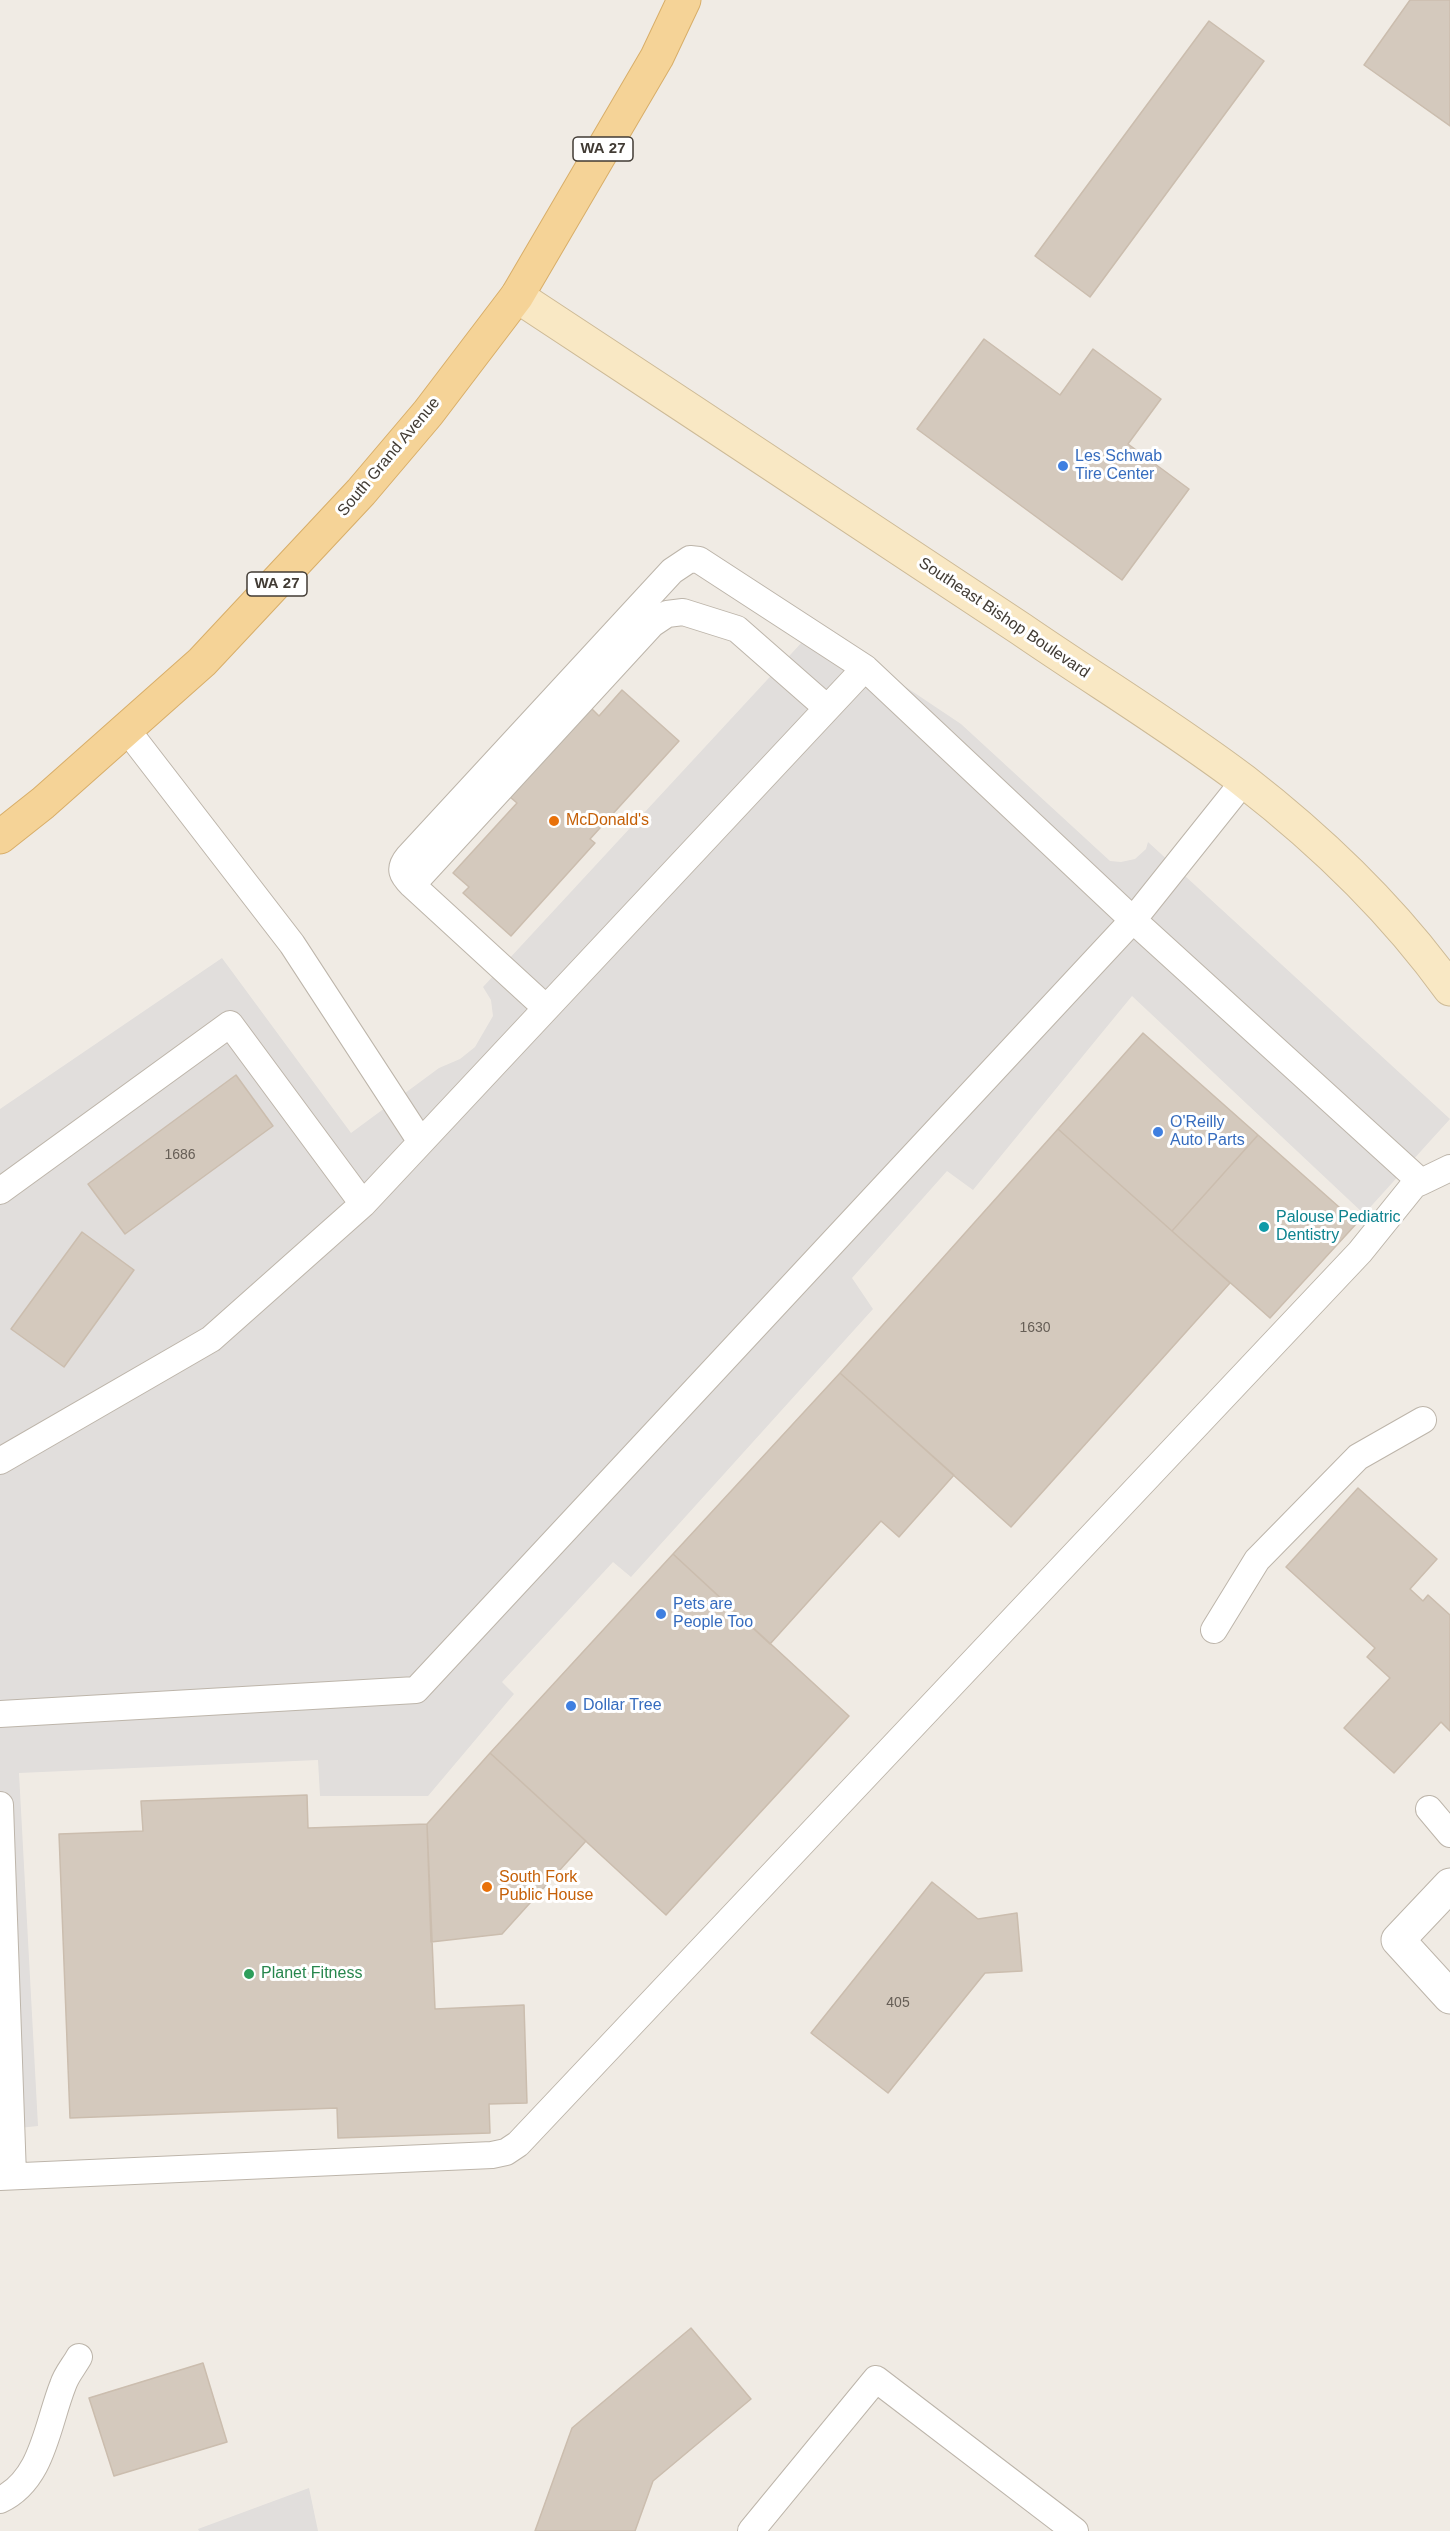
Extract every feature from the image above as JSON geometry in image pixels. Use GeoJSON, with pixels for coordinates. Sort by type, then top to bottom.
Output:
{"type":"FeatureCollection","features":[{"type":"Feature","properties":{"kind":"main road","name":"South Grand Avenue"},"geometry":{"type":"LineString","coordinates":[[0,837],[127,730],[202,662],[361,492],[428,413],[517,296],[657,57],[684,0]]}},
{"type":"Feature","properties":{"kind":"street","name":"Southeast Bishop Boulevard"},"geometry":{"type":"LineString","coordinates":[[517,296],[814,490],[1244,781],[1310,837],[1366,891],[1403,930],[1450,989]]}},
{"type":"Feature","properties":{"kind":"street"},"geometry":{"type":"LineString","coordinates":[[1450,1885],[1398,1940],[1450,1997]]}},
{"type":"Feature","properties":{"kind":"lane"},"geometry":{"type":"LineString","coordinates":[[546,1008],[412,885],[402,875],[401,869],[408,857],[680,563],[690,559],[699,560],[865,668],[1133,920],[1421,1182]]}},
{"type":"Feature","properties":{"kind":"lane"},"geometry":{"type":"LineString","coordinates":[[412,885],[652,624],[667,614],[683,612],[737,629],[827,708]]}},
{"type":"Feature","properties":{"kind":"lane"},"geometry":{"type":"LineString","coordinates":[[0,1461],[211,1339],[363,1204],[865,668]]}},
{"type":"Feature","properties":{"kind":"lane"},"geometry":{"type":"LineString","coordinates":[[127,730],[292,944],[421,1142]]}},
{"type":"Feature","properties":{"kind":"lane"},"geometry":{"type":"LineString","coordinates":[[0,1713],[416,1690],[1133,920],[1244,781]]}},
{"type":"Feature","properties":{"kind":"lane"},"geometry":{"type":"LineString","coordinates":[[0,1191],[230,1024],[363,1204]]}},
{"type":"Feature","properties":{"kind":"lane"},"geometry":{"type":"LineString","coordinates":[[0,1805],[6,2176],[492,2155],[506,2152],[518,2144],[1352,1260],[1414,1185],[1450,1168]]}},
{"type":"Feature","properties":{"kind":"lane"},"geometry":{"type":"LineString","coordinates":[[1214,1630],[1257,1560],[1358,1457],[1423,1420]]}},
{"type":"Feature","properties":{"kind":"lane"},"geometry":{"type":"LineString","coordinates":[[1429,1809],[1450,1834]]}},
{"type":"Feature","properties":{"kind":"lane"},"geometry":{"type":"LineString","coordinates":[[0,2500],[12,2494],[38,2463],[63,2382],[80,2357]]}},
{"type":"Feature","properties":{"kind":"lane"},"geometry":{"type":"LineString","coordinates":[[751,2531],[876,2379],[1075,2531]]}},
{"type":"Feature","properties":{"kind":"shaded area"},"geometry":{"type":"Polygon","coordinates":[[[816,627],[961,724],[1110,861],[1121,862],[1135,859],[1146,849],[1148,842],[1450,1119],[1364,1214],[1132,996],[973,1190],[947,1171],[852,1278],[873,1309],[631,1577],[613,1562],[502,1682],[514,1694],[428,1796],[320,1796],[318,1760],[19,1773],[38,2126],[0,2130],[0,1109],[222,958],[351,1133],[439,1068],[460,1059],[475,1047],[493,1016],[491,1000],[483,987],[816,627]]]}},
{"type":"Feature","properties":{"kind":"shaded area"},"geometry":{"type":"Polygon","coordinates":[[[309,2488],[318,2531],[199,2531],[198,2529],[309,2488]]]}},
{"type":"Feature","properties":{"kind":"building"},"geometry":{"type":"Polygon","coordinates":[[[1410,0],[1450,0],[1450,126],[1364,65],[1410,0]]]}},
{"type":"Feature","properties":{"kind":"building"},"geometry":{"type":"Polygon","coordinates":[[[1209,21],[1264,61],[1090,297],[1035,256],[1209,21]]]}},
{"type":"Feature","properties":{"kind":"building","name":"Les Schwab Tire Center"},"geometry":{"type":"Polygon","coordinates":[[[984,339],[1060,395],[1093,349],[1161,399],[1128,444],[1189,489],[1122,580],[917,429],[984,339]]]}},
{"type":"Feature","properties":{"kind":"building","name":"McDonald's"},"geometry":{"type":"Polygon","coordinates":[[[622,690],[679,741],[590,839],[595,843],[511,936],[463,893],[469,887],[453,873],[517,803],[510,797],[591,708],[599,716],[622,690]]]}},
{"type":"Feature","properties":{"kind":"building","name":"O'Reilly Auto Parts"},"geometry":{"type":"Polygon","coordinates":[[[1143,1033],[1258,1135],[1172,1231],[1058,1129],[1143,1033]]]}},
{"type":"Feature","properties":{"kind":"building"},"geometry":{"type":"Polygon","coordinates":[[[236,1075],[273,1126],[125,1234],[88,1184],[236,1075]]]}},
{"type":"Feature","properties":{"kind":"building"},"geometry":{"type":"Polygon","coordinates":[[[1058,1129],[1230,1283],[1011,1527],[840,1373],[1058,1129]]]}},
{"type":"Feature","properties":{"kind":"building","name":"Palouse Pediatric Dentistry"},"geometry":{"type":"Polygon","coordinates":[[[1258,1135],[1357,1223],[1270,1318],[1172,1231],[1258,1135]]]}},
{"type":"Feature","properties":{"kind":"building"},"geometry":{"type":"Polygon","coordinates":[[[82,1232],[134,1270],[64,1367],[11,1329],[82,1232]]]}},
{"type":"Feature","properties":{"kind":"building"},"geometry":{"type":"Polygon","coordinates":[[[840,1373],[954,1475],[899,1537],[881,1521],[770,1644],[673,1554],[840,1373]]]}},
{"type":"Feature","properties":{"kind":"building"},"geometry":{"type":"Polygon","coordinates":[[[1358,1488],[1437,1559],[1410,1589],[1423,1601],[1428,1595],[1450,1615],[1450,1731],[1441,1722],[1394,1773],[1344,1728],[1390,1678],[1367,1657],[1375,1648],[1286,1567],[1358,1488]]]}},
{"type":"Feature","properties":{"kind":"building"},"geometry":{"type":"Polygon","coordinates":[[[673,1554],[849,1716],[666,1915],[490,1753],[673,1554]]]}},
{"type":"Feature","properties":{"kind":"building","name":"South Fork Public House"},"geometry":{"type":"Polygon","coordinates":[[[490,1753],[586,1841],[502,1934],[431,1942],[427,1824],[490,1753]]]}},
{"type":"Feature","properties":{"kind":"building","name":"Planet Fitness"},"geometry":{"type":"Polygon","coordinates":[[[307,1795],[308,1828],[427,1824],[435,2009],[524,2005],[527,2103],[489,2104],[490,2133],[338,2138],[337,2108],[70,2118],[59,1834],[143,1831],[141,1801],[307,1795]]]}},
{"type":"Feature","properties":{"kind":"building"},"geometry":{"type":"Polygon","coordinates":[[[932,1882],[978,1919],[1017,1913],[1022,1971],[985,1973],[888,2093],[811,2033],[932,1882]]]}},
{"type":"Feature","properties":{"kind":"building"},"geometry":{"type":"Polygon","coordinates":[[[691,2328],[751,2399],[653,2481],[635,2531],[535,2531],[572,2428],[691,2328]]]}},
{"type":"Feature","properties":{"kind":"building"},"geometry":{"type":"Polygon","coordinates":[[[203,2363],[227,2442],[114,2476],[89,2398],[203,2363]]]}},
{"type":"Feature","properties":{"kind":"place","name":"Les Schwab Tire Center"},"geometry":{"type":"Point","coordinates":[1063,466]}},
{"type":"Feature","properties":{"kind":"place","name":"McDonald's"},"geometry":{"type":"Point","coordinates":[554,821]}},
{"type":"Feature","properties":{"kind":"place","name":"O'Reilly Auto Parts"},"geometry":{"type":"Point","coordinates":[1158,1132]}},
{"type":"Feature","properties":{"kind":"place","name":"Palouse Pediatric Dentistry"},"geometry":{"type":"Point","coordinates":[1264,1227]}},
{"type":"Feature","properties":{"kind":"place","name":"Pets are People Too"},"geometry":{"type":"Point","coordinates":[661,1614]}},
{"type":"Feature","properties":{"kind":"place","name":"Dollar Tree"},"geometry":{"type":"Point","coordinates":[571,1706]}},
{"type":"Feature","properties":{"kind":"place","name":"South Fork Public House"},"geometry":{"type":"Point","coordinates":[487,1887]}},
{"type":"Feature","properties":{"kind":"place","name":"Planet Fitness"},"geometry":{"type":"Point","coordinates":[249,1974]}}]}
